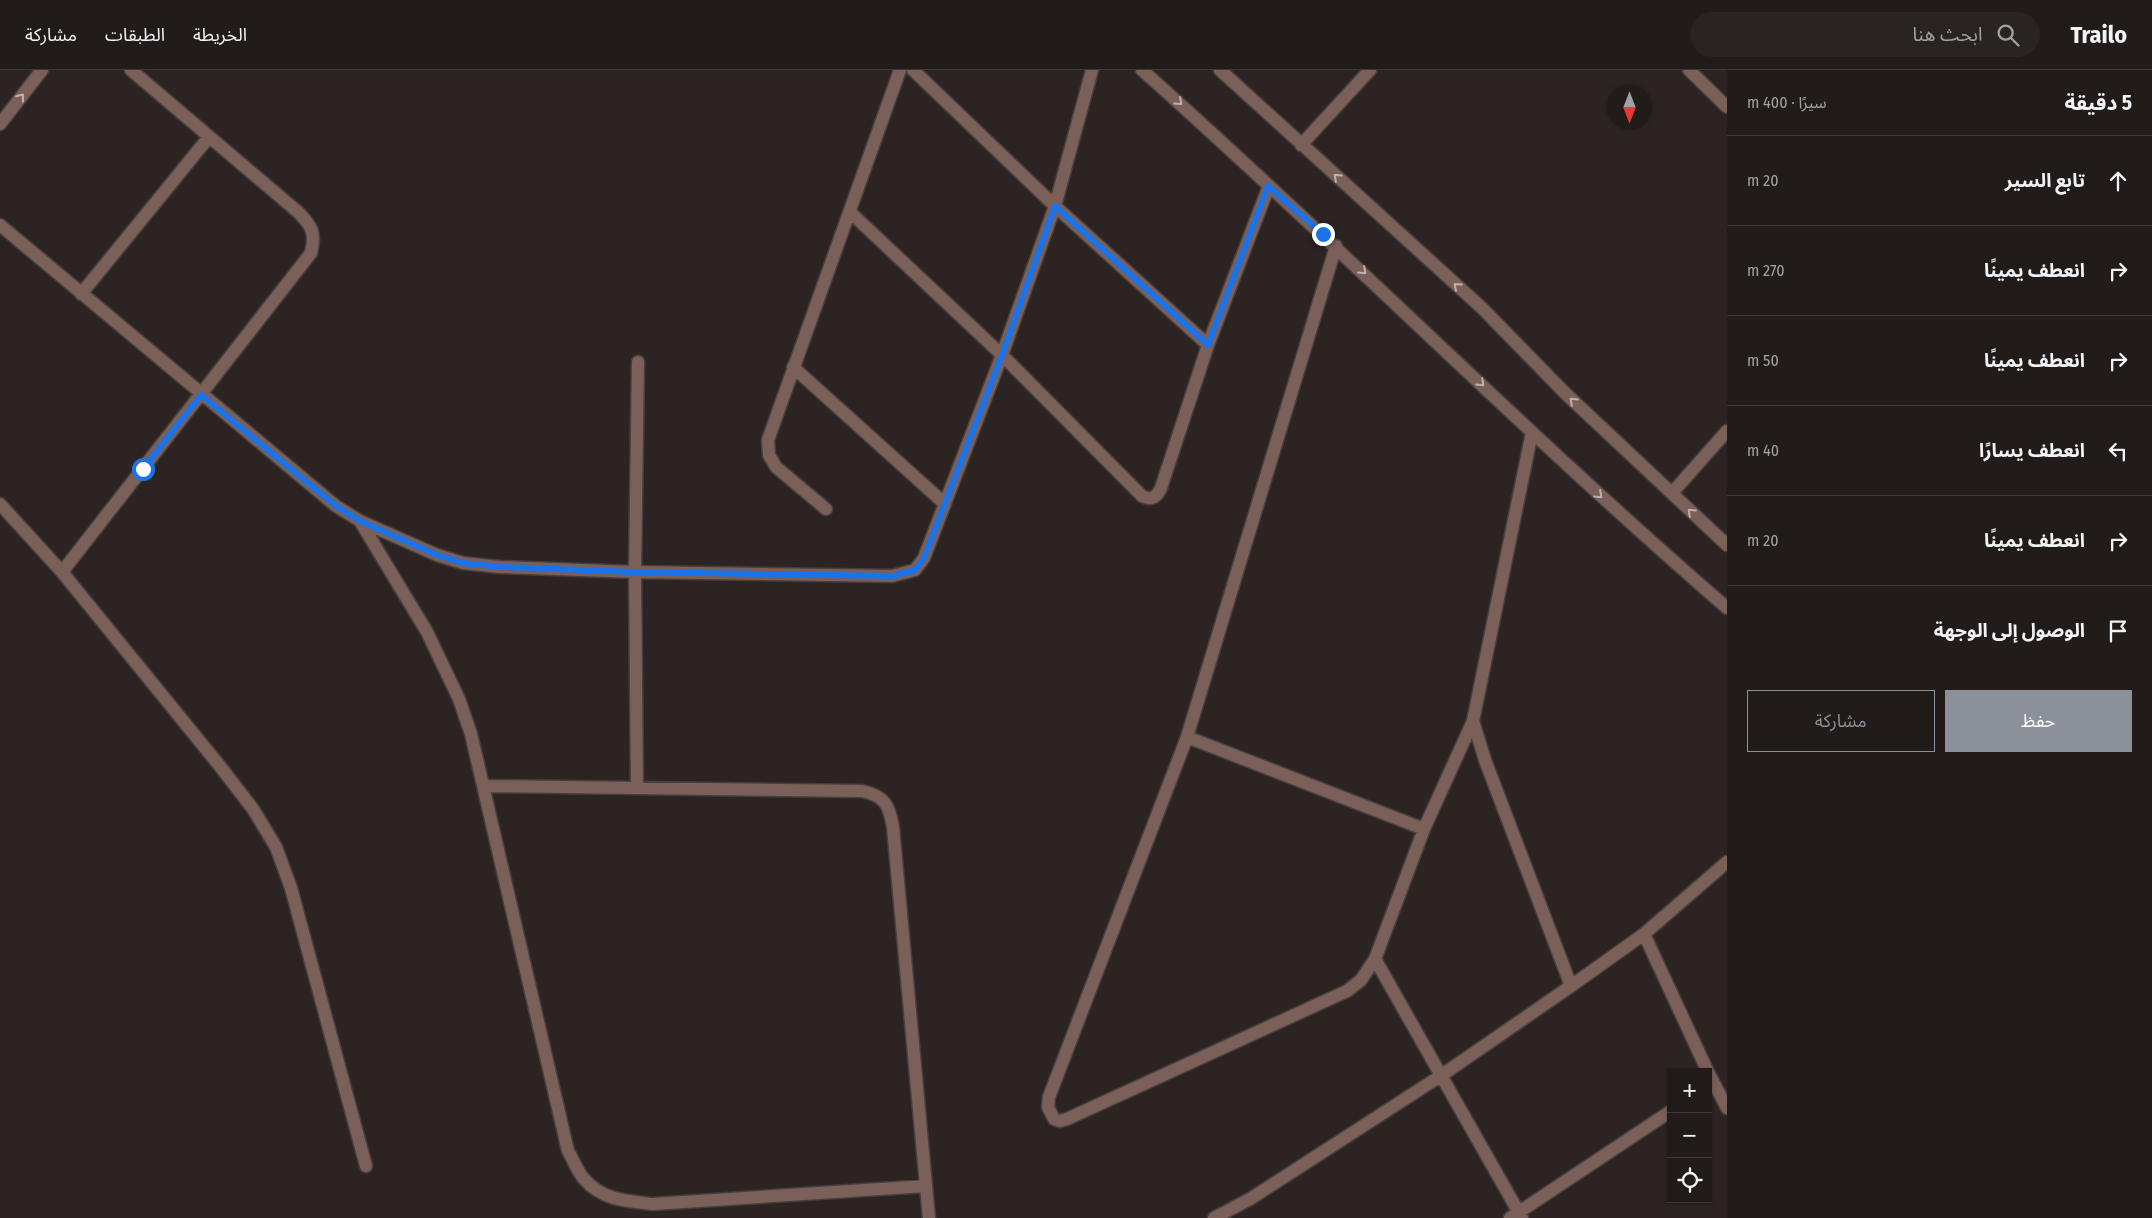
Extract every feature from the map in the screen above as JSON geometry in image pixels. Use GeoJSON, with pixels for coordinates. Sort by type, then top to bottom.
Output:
{"type":"FeatureCollection","features":[{"type":"Feature","properties":{"kind":"street"},"geometry":{"type":"LineString","coordinates":[[0,124],[42,70]]}},
{"type":"Feature","properties":{"kind":"street"},"geometry":{"type":"LineString","coordinates":[[62,572],[311,253],[314,241],[308,222],[131,70]]}},
{"type":"Feature","properties":{"kind":"street"},"geometry":{"type":"LineString","coordinates":[[826,509],[776,467],[769,455],[768,440],[900,70]]}},
{"type":"Feature","properties":{"kind":"street"},"geometry":{"type":"LineString","coordinates":[[914,70],[1055,206],[1208,345]]}},
{"type":"Feature","properties":{"kind":"street"},"geometry":{"type":"LineString","coordinates":[[0,225],[320,494],[360,521],[437,555],[463,563],[500,567],[635,572],[892,576],[915,570],[924,558],[1002,355],[1055,206],[1092,70]]}},
{"type":"Feature","properties":{"kind":"street"},"geometry":{"type":"LineString","coordinates":[[1142,70],[1336,246],[1642,534],[1727,608]]}},
{"type":"Feature","properties":{"kind":"street"},"geometry":{"type":"LineString","coordinates":[[1220,70],[1301,146],[1482,308],[1565,393],[1727,545]]}},
{"type":"Feature","properties":{"kind":"street"},"geometry":{"type":"LineString","coordinates":[[1301,146],[1370,70]]}},
{"type":"Feature","properties":{"kind":"street"},"geometry":{"type":"LineString","coordinates":[[1689,70],[1727,107]]}},
{"type":"Feature","properties":{"kind":"street"},"geometry":{"type":"LineString","coordinates":[[82,294],[209,138]]}},
{"type":"Feature","properties":{"kind":"street"},"geometry":{"type":"LineString","coordinates":[[850,212],[1002,355],[1142,496],[1153,498],[1158,495],[1161,488],[1208,345],[1268,186]]}},
{"type":"Feature","properties":{"kind":"street"},"geometry":{"type":"LineString","coordinates":[[1336,246],[1187,737],[1049,1097],[1048,1107],[1054,1119],[1067,1119],[1328,1001],[1347,992],[1361,980],[1375,959],[1424,829],[1473,721],[1532,432]]}},
{"type":"Feature","properties":{"kind":"street"},"geometry":{"type":"LineString","coordinates":[[636,788],[635,572],[638,362]]}},
{"type":"Feature","properties":{"kind":"street"},"geometry":{"type":"LineString","coordinates":[[793,367],[945,504]]}},
{"type":"Feature","properties":{"kind":"street"},"geometry":{"type":"LineString","coordinates":[[1672,493],[1727,431]]}},
{"type":"Feature","properties":{"kind":"street"},"geometry":{"type":"LineString","coordinates":[[0,504],[62,572],[219,765],[253,809],[276,846],[290,888],[366,1166]]}},
{"type":"Feature","properties":{"kind":"street"},"geometry":{"type":"LineString","coordinates":[[360,521],[408,598],[443,664],[471,734],[568,1151],[583,1178],[602,1195],[653,1204],[926,1186]]}},
{"type":"Feature","properties":{"kind":"street"},"geometry":{"type":"LineString","coordinates":[[1473,721],[1485,760],[1572,986]]}},
{"type":"Feature","properties":{"kind":"street"},"geometry":{"type":"LineString","coordinates":[[1187,737],[1424,829]]}},
{"type":"Feature","properties":{"kind":"street"},"geometry":{"type":"LineString","coordinates":[[484,786],[862,791],[874,794],[884,801],[891,814],[893,827],[929,1218]]}},
{"type":"Feature","properties":{"kind":"street"},"geometry":{"type":"LineString","coordinates":[[1214,1218],[1250,1199],[1442,1074],[1572,986],[1644,934],[1727,862]]}},
{"type":"Feature","properties":{"kind":"street"},"geometry":{"type":"LineString","coordinates":[[1644,934],[1705,1068]]}},
{"type":"Feature","properties":{"kind":"street"},"geometry":{"type":"LineString","coordinates":[[1375,959],[1442,1074],[1517,1216],[1668,1113]]}},
{"type":"Feature","properties":{"kind":"street"},"geometry":{"type":"LineString","coordinates":[[1712,1082],[1727,1108]]}},
{"type":"Feature","properties":{"kind":"route"},"geometry":{"type":"LineString","coordinates":[[143,469],[201,395],[336,506],[360,521],[437,555],[463,563],[500,567],[635,572],[892,576],[915,570],[924,558],[1002,355],[1055,206],[1208,345],[1268,186],[1323,234]]}}]}
